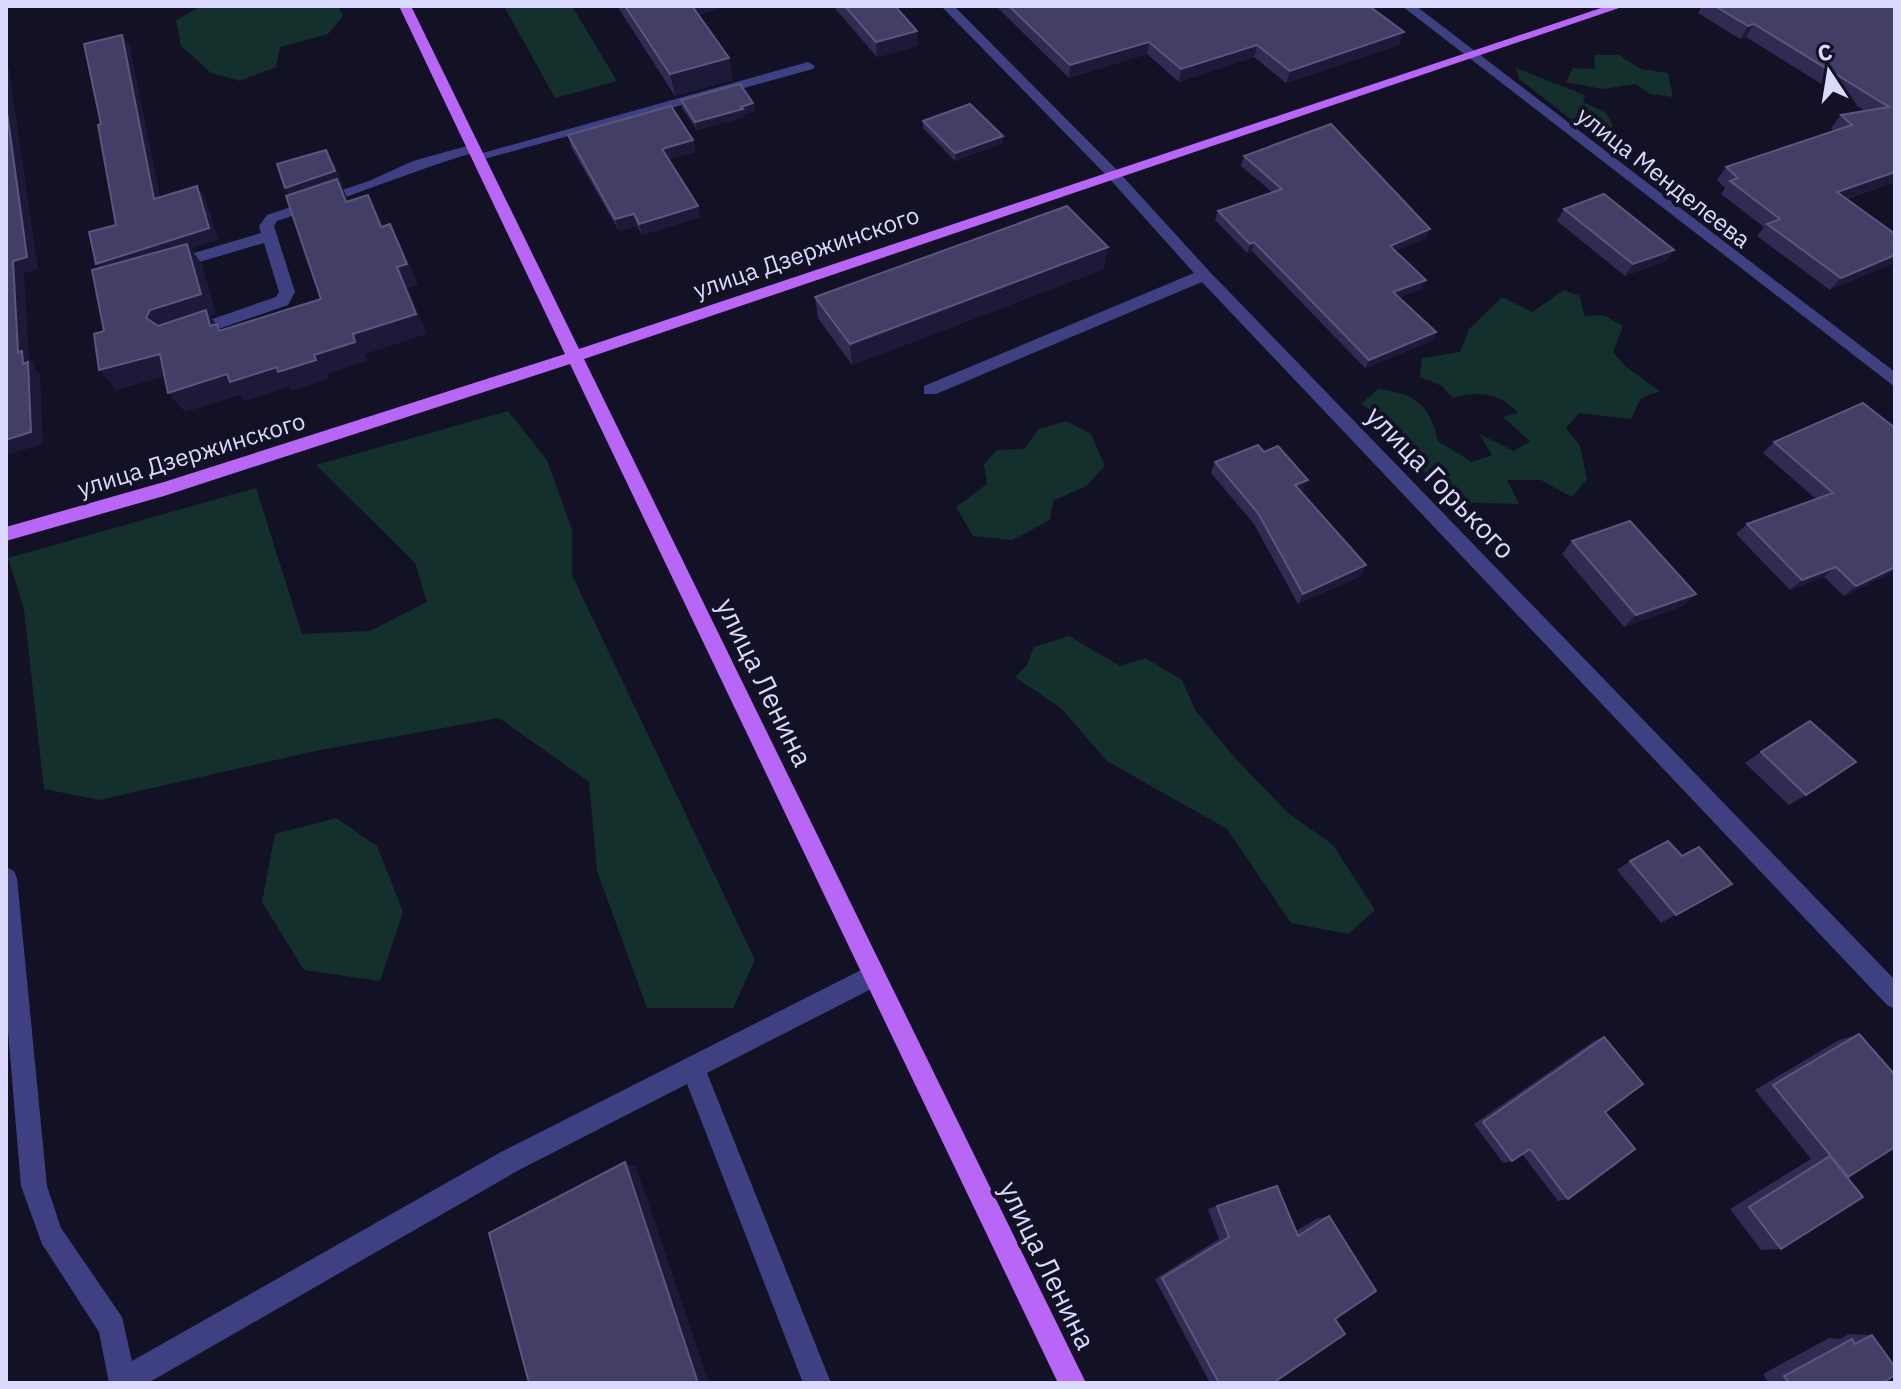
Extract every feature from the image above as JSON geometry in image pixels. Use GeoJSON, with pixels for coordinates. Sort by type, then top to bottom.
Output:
{"type":"FeatureCollection","features":[{"type":"Feature","properties":{"kind":"main road","name":"улица Ленина"},"geometry":{"type":"LineString","coordinates":[[405,6],[1072,1383]]}},
{"type":"Feature","properties":{"kind":"main road","name":"улица Дзержинского"},"geometry":{"type":"LineString","coordinates":[[6,534],[164,489],[576,356],[1112,173],[1474,57],[1619,6]]}},
{"type":"Feature","properties":{"kind":"street","name":"улица Горького"},"geometry":{"type":"LineString","coordinates":[[947,6],[1112,173],[1204,275],[1895,997]]}},
{"type":"Feature","properties":{"kind":"street","name":"улица Менделеева"},"geometry":{"type":"LineString","coordinates":[[1408,6],[1895,380]]}},
{"type":"Feature","properties":{"kind":"street"},"geometry":{"type":"LineString","coordinates":[[173,337],[282,301],[287,292],[266,226],[286,212],[476,152],[808,66]]}},
{"type":"Feature","properties":{"kind":"street"},"geometry":{"type":"LineString","coordinates":[[154,270],[269,236]]}},
{"type":"Feature","properties":{"kind":"street"},"geometry":{"type":"LineString","coordinates":[[930,390],[1204,275]]}},
{"type":"Feature","properties":{"kind":"street"},"geometry":{"type":"LineString","coordinates":[[6,878],[34,1186],[51,1235],[112,1327],[123,1382],[510,1161],[694,1070],[873,976]]}},
{"type":"Feature","properties":{"kind":"street"},"geometry":{"type":"LineString","coordinates":[[694,1070],[817,1383]]}},
{"type":"Feature","properties":{"kind":"green space"},"geometry":{"type":"Polygon","coordinates":[[[201,6],[338,6],[343,16],[328,34],[280,47],[276,67],[240,81],[211,73],[181,46],[176,20],[201,6]]]}},
{"type":"Feature","properties":{"kind":"green space"},"geometry":{"type":"Polygon","coordinates":[[[504,6],[572,6],[617,81],[555,98],[504,6]]]}},
{"type":"Feature","properties":{"kind":"green space"},"geometry":{"type":"Polygon","coordinates":[[[1594,55],[1619,55],[1641,69],[1668,73],[1673,97],[1650,94],[1636,84],[1602,89],[1566,82],[1573,68],[1595,69],[1594,55]]]}},
{"type":"Feature","properties":{"kind":"green space"},"geometry":{"type":"Polygon","coordinates":[[[1516,68],[1585,95],[1583,102],[1606,113],[1613,126],[1601,132],[1581,127],[1519,79],[1516,68]]]}},
{"type":"Feature","properties":{"kind":"green space"},"geometry":{"type":"Polygon","coordinates":[[[1564,290],[1580,296],[1584,316],[1603,315],[1623,326],[1613,352],[1625,366],[1660,391],[1641,398],[1631,419],[1579,413],[1566,428],[1580,446],[1587,479],[1572,497],[1541,480],[1507,480],[1519,504],[1454,502],[1397,444],[1399,427],[1361,404],[1378,389],[1411,398],[1425,409],[1438,441],[1472,462],[1492,455],[1479,434],[1514,451],[1530,441],[1503,417],[1518,413],[1504,401],[1488,395],[1471,394],[1453,398],[1442,386],[1420,377],[1422,358],[1460,352],[1469,329],[1502,297],[1532,312],[1564,290]]]}},
{"type":"Feature","properties":{"kind":"green space"},"geometry":{"type":"Polygon","coordinates":[[[508,411],[547,460],[572,530],[572,575],[755,960],[733,1008],[647,1008],[597,871],[589,782],[499,718],[320,750],[99,800],[44,789],[24,609],[8,558],[256,488],[302,634],[370,631],[427,602],[415,563],[316,465],[508,411]]]}},
{"type":"Feature","properties":{"kind":"green space"},"geometry":{"type":"Polygon","coordinates":[[[1066,421],[1091,434],[1105,466],[1086,486],[1053,501],[1050,520],[1012,540],[973,536],[956,507],[987,484],[984,464],[997,450],[1024,449],[1039,429],[1066,421]]]}},
{"type":"Feature","properties":{"kind":"green space"},"geometry":{"type":"Polygon","coordinates":[[[1069,636],[1120,666],[1145,658],[1182,680],[1195,710],[1235,758],[1288,813],[1333,845],[1375,910],[1348,934],[1291,923],[1227,829],[1107,761],[1061,708],[1015,677],[1027,665],[1034,647],[1069,636]]]}},
{"type":"Feature","properties":{"kind":"green space"},"geometry":{"type":"Polygon","coordinates":[[[336,818],[377,846],[403,912],[380,981],[304,970],[262,902],[275,834],[336,818]]]}},
{"type":"Feature","properties":{"kind":"building"},"geometry":{"type":"Polygon","coordinates":[[[625,6],[692,6],[729,58],[670,74],[625,6]]]}},
{"type":"Feature","properties":{"kind":"building"},"geometry":{"type":"Polygon","coordinates":[[[845,6],[895,6],[917,31],[876,42],[845,6]]]}},
{"type":"Feature","properties":{"kind":"building"},"geometry":{"type":"Polygon","coordinates":[[[1009,6],[1369,6],[1404,32],[1290,71],[1257,45],[1181,69],[1149,42],[1070,65],[1009,6]]]}},
{"type":"Feature","properties":{"kind":"building"},"geometry":{"type":"Polygon","coordinates":[[[1715,6],[1895,6],[1895,172],[1837,192],[1895,234],[1895,255],[1841,278],[1767,224],[1780,219],[1730,181],[1738,178],[1726,167],[1852,125],[1841,115],[1889,107],[1754,24],[1748,26],[1715,6]]]}},
{"type":"Feature","properties":{"kind":"building"},"geometry":{"type":"Polygon","coordinates":[[[122,35],[154,199],[197,186],[209,228],[96,264],[89,232],[116,225],[98,125],[101,124],[84,44],[122,35]]]}},
{"type":"Feature","properties":{"kind":"building"},"geometry":{"type":"Polygon","coordinates":[[[740,84],[753,103],[741,107],[743,109],[695,122],[681,100],[740,84]]]}},
{"type":"Feature","properties":{"kind":"building"},"geometry":{"type":"Polygon","coordinates":[[[970,104],[1003,136],[955,153],[923,121],[970,104]]]}},
{"type":"Feature","properties":{"kind":"building"},"geometry":{"type":"Polygon","coordinates":[[[6,105],[27,257],[13,261],[18,352],[22,351],[23,364],[28,362],[31,432],[6,440],[6,105]]]}},
{"type":"Feature","properties":{"kind":"building"},"geometry":{"type":"Polygon","coordinates":[[[671,106],[693,140],[662,149],[698,206],[639,224],[634,214],[615,219],[568,135],[671,106]]]}},
{"type":"Feature","properties":{"kind":"building"},"geometry":{"type":"Polygon","coordinates":[[[1331,124],[1430,229],[1390,246],[1426,280],[1393,292],[1436,332],[1369,360],[1254,242],[1250,244],[1218,211],[1282,189],[1244,156],[1331,124]]]}},
{"type":"Feature","properties":{"kind":"building"},"geometry":{"type":"Polygon","coordinates":[[[326,150],[335,171],[285,188],[277,164],[326,150]]]}},
{"type":"Feature","properties":{"kind":"building"},"geometry":{"type":"Polygon","coordinates":[[[337,179],[346,202],[368,195],[381,227],[390,224],[407,264],[397,267],[416,314],[353,334],[355,342],[314,355],[316,360],[278,372],[277,367],[230,382],[227,374],[168,393],[160,354],[99,370],[94,334],[104,331],[92,270],[187,244],[201,294],[150,310],[146,318],[158,326],[206,310],[210,326],[217,324],[219,331],[321,299],[286,196],[337,179]]]}},
{"type":"Feature","properties":{"kind":"building"},"geometry":{"type":"Polygon","coordinates":[[[1604,194],[1674,250],[1633,264],[1564,209],[1604,194]]]}},
{"type":"Feature","properties":{"kind":"building"},"geometry":{"type":"Polygon","coordinates":[[[1067,206],[1108,247],[850,344],[815,297],[1067,206]]]}},
{"type":"Feature","properties":{"kind":"building"},"geometry":{"type":"Polygon","coordinates":[[[1863,403],[1895,428],[1895,567],[1856,586],[1836,567],[1802,580],[1747,524],[1833,493],[1774,442],[1863,403]]]}},
{"type":"Feature","properties":{"kind":"building"},"geometry":{"type":"Polygon","coordinates":[[[1258,445],[1264,452],[1278,446],[1308,480],[1295,485],[1366,565],[1303,594],[1258,513],[1215,462],[1258,445]]]}},
{"type":"Feature","properties":{"kind":"building"},"geometry":{"type":"Polygon","coordinates":[[[1630,521],[1696,594],[1636,615],[1572,541],[1630,521]]]}},
{"type":"Feature","properties":{"kind":"building"},"geometry":{"type":"Polygon","coordinates":[[[1810,721],[1856,762],[1806,795],[1761,752],[1810,721]]]}},
{"type":"Feature","properties":{"kind":"building"},"geometry":{"type":"Polygon","coordinates":[[[1668,841],[1682,856],[1699,847],[1732,884],[1676,915],[1630,861],[1668,841]]]}},
{"type":"Feature","properties":{"kind":"building"},"geometry":{"type":"Polygon","coordinates":[[[1859,1034],[1895,1075],[1895,1147],[1848,1177],[1773,1085],[1859,1034]]]}},
{"type":"Feature","properties":{"kind":"building"},"geometry":{"type":"Polygon","coordinates":[[[1604,1037],[1643,1084],[1605,1112],[1635,1149],[1568,1199],[1530,1149],[1512,1161],[1483,1122],[1604,1037]]]}},
{"type":"Feature","properties":{"kind":"building"},"geometry":{"type":"Polygon","coordinates":[[[1830,1156],[1863,1197],[1781,1249],[1749,1207],[1830,1156]]]}},
{"type":"Feature","properties":{"kind":"building"},"geometry":{"type":"Polygon","coordinates":[[[625,1162],[698,1383],[529,1383],[489,1233],[625,1162]]]}},
{"type":"Feature","properties":{"kind":"building"},"geometry":{"type":"Polygon","coordinates":[[[1277,1186],[1298,1236],[1329,1216],[1376,1291],[1335,1319],[1345,1334],[1273,1383],[1219,1383],[1162,1278],[1229,1237],[1217,1206],[1277,1186]]]}},
{"type":"Feature","properties":{"kind":"building"},"geometry":{"type":"Polygon","coordinates":[[[1872,1335],[1895,1367],[1895,1375],[1882,1383],[1789,1383],[1784,1376],[1852,1339],[1855,1344],[1872,1335]]]}}]}
